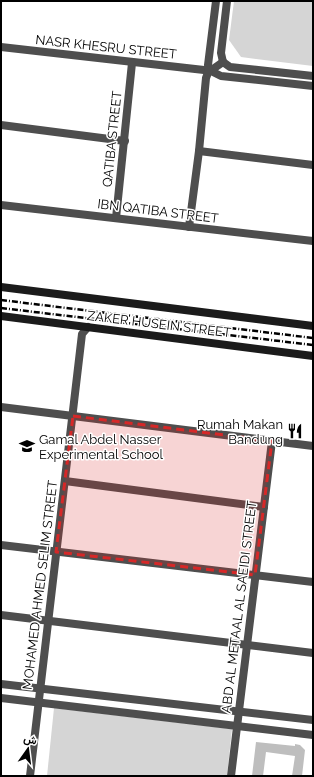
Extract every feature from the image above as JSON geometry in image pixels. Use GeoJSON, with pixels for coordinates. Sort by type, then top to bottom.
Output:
{"type":"FeatureCollection","features":[{"type":"Feature","properties":{"kind":"main road","name":"ZAKER HUSEIN STREET"},"geometry":{"type":"LineString","coordinates":[[1,287],[313,326]]}},
{"type":"Feature","properties":{"kind":"main road","name":"ZAKER HUSEIN STREET"},"geometry":{"type":"LineString","coordinates":[[1,316],[313,356]]}},
{"type":"Feature","properties":{"kind":"street"},"geometry":{"type":"LineString","coordinates":[[189,227],[199,151],[206,78],[209,70],[208,65],[216,1]]}},
{"type":"Feature","properties":{"kind":"street"},"geometry":{"type":"LineString","coordinates":[[227,1],[221,53],[226,64],[228,76]]}},
{"type":"Feature","properties":{"kind":"street","name":"NASR KHESRU STREET"},"geometry":{"type":"LineString","coordinates":[[1,47],[209,70],[217,75],[313,86]]}},
{"type":"Feature","properties":{"kind":"street","name":"QATIBA STREET"},"geometry":{"type":"LineString","coordinates":[[116,218],[132,62]]}},
{"type":"Feature","properties":{"kind":"street"},"geometry":{"type":"LineString","coordinates":[[209,70],[226,64],[313,76]]}},
{"type":"Feature","properties":{"kind":"street"},"geometry":{"type":"LineString","coordinates":[[198,69],[206,78]]}},
{"type":"Feature","properties":{"kind":"street"},"geometry":{"type":"LineString","coordinates":[[1,125],[125,142]]}},
{"type":"Feature","properties":{"kind":"street"},"geometry":{"type":"LineString","coordinates":[[199,151],[313,165]]}},
{"type":"Feature","properties":{"kind":"street","name":"IBN QATIBA STREET"},"geometry":{"type":"LineString","coordinates":[[1,205],[313,241]]}},
{"type":"Feature","properties":{"kind":"street","name":"MOHAMED AHMED SELIM STREET"},"geometry":{"type":"LineString","coordinates":[[30,776],[82,334],[88,327]]}},
{"type":"Feature","properties":{"kind":"street"},"geometry":{"type":"LineString","coordinates":[[1,407],[313,446]]}},
{"type":"Feature","properties":{"kind":"street","name":"ABD AL METAAL AL SAEIDI STREET"},"geometry":{"type":"LineString","coordinates":[[231,776],[272,440]]}},
{"type":"Feature","properties":{"kind":"street"},"geometry":{"type":"LineString","coordinates":[[65,481],[264,507]]}},
{"type":"Feature","properties":{"kind":"street"},"geometry":{"type":"LineString","coordinates":[[1,545],[313,582]]}},
{"type":"Feature","properties":{"kind":"street"},"geometry":{"type":"LineString","coordinates":[[1,615],[313,653]]}},
{"type":"Feature","properties":{"kind":"street"},"geometry":{"type":"LineString","coordinates":[[1,684],[313,720]]}},
{"type":"Feature","properties":{"kind":"street"},"geometry":{"type":"LineString","coordinates":[[1,698],[313,735]]}},
{"type":"Feature","properties":{"kind":"highlighted area"},"geometry":{"type":"Polygon","coordinates":[[[73,416],[272,441],[255,575],[56,552],[73,416]]]}},
{"type":"Feature","properties":{"kind":"shaded area"},"geometry":{"type":"Polygon","coordinates":[[[234,1],[313,1],[313,66],[241,57],[229,40],[234,1]]]}},
{"type":"Feature","properties":{"kind":"shaded area"},"geometry":{"type":"Polygon","coordinates":[[[54,708],[232,729],[227,776],[47,776],[54,708]]]}},
{"type":"Feature","properties":{"kind":"building"},"geometry":{"type":"Polygon","coordinates":[[[256,742],[295,746],[295,744],[300,745],[305,750],[302,776],[292,776],[295,756],[266,752],[263,776],[252,776],[256,742]]]}},
{"type":"Feature","properties":{"kind":"railway"},"geometry":{"type":"LineString","coordinates":[[1,300],[313,338]]}},
{"type":"Feature","properties":{"kind":"railway"},"geometry":{"type":"LineString","coordinates":[[1,308],[313,345]]}},
{"type":"Feature","properties":{"kind":"place","name":"Rumah Makan Bandung"},"geometry":{"type":"Point","coordinates":[295,431]}},
{"type":"Feature","properties":{"kind":"place","name":"Gamal Abdel Nasser Experimental School"},"geometry":{"type":"Point","coordinates":[27,446]}}]}
